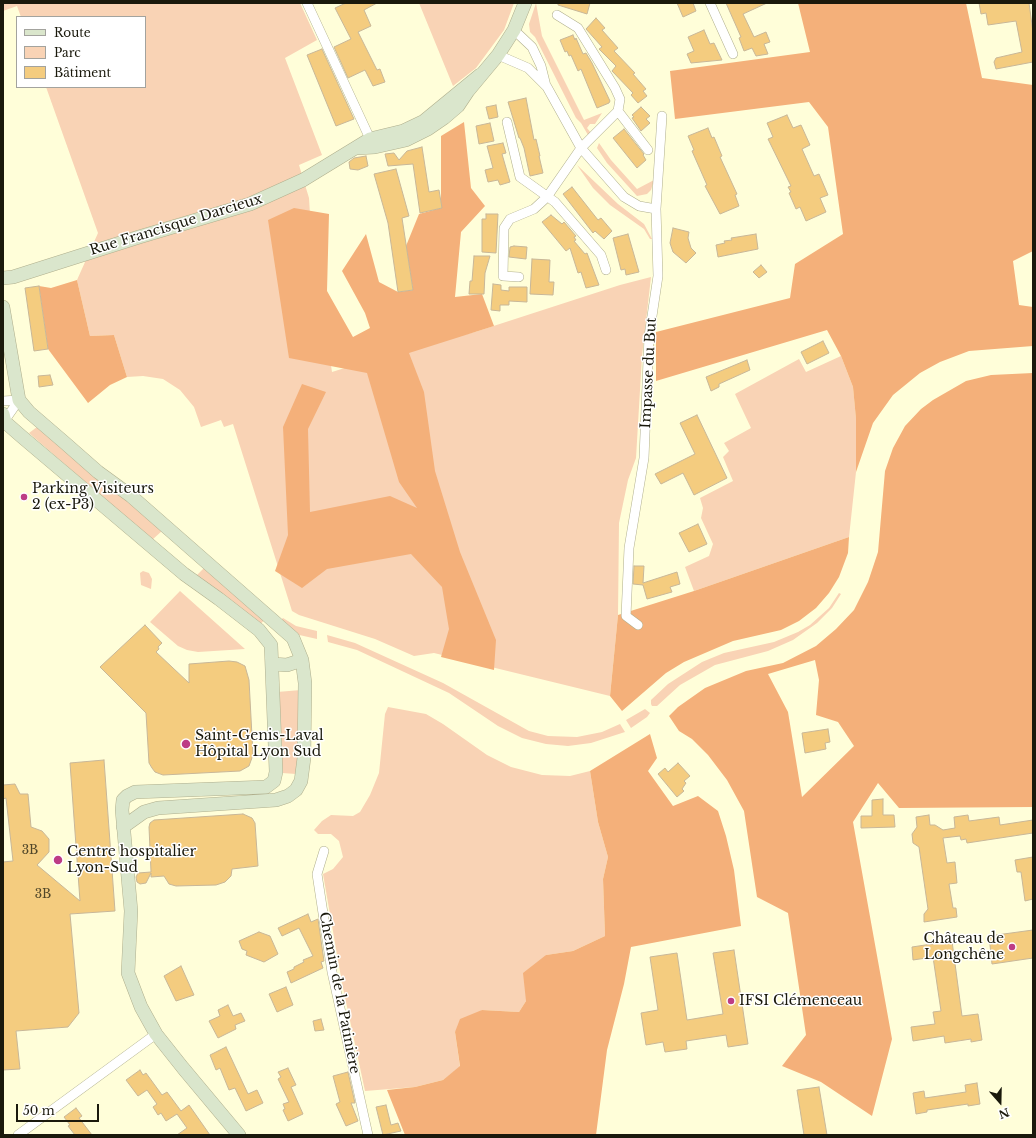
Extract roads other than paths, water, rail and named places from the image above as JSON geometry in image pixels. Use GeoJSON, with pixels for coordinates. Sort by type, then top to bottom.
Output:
{"type":"FeatureCollection","features":[{"type":"Feature","properties":{"kind":"street"},"geometry":{"type":"LineString","coordinates":[[307,3],[373,143]]}},
{"type":"Feature","properties":{"kind":"street","name":"Rue Francisque Darcieux"},"geometry":{"type":"LineString","coordinates":[[6,280],[132,239],[250,204],[304,180],[355,149],[373,143],[406,140],[428,129],[458,106],[480,76],[498,55],[514,30],[525,3]]}},
{"type":"Feature","properties":{"kind":"street"},"geometry":{"type":"LineString","coordinates":[[710,3],[733,54]]}},
{"type":"Feature","properties":{"kind":"street"},"geometry":{"type":"LineString","coordinates":[[519,277],[503,276],[504,228],[510,219],[534,209],[546,197],[581,148],[618,111],[620,99],[615,88],[578,28],[557,15]]}},
{"type":"Feature","properties":{"kind":"street"},"geometry":{"type":"LineString","coordinates":[[514,30],[532,47],[542,66],[546,87]]}},
{"type":"Feature","properties":{"kind":"street"},"geometry":{"type":"LineString","coordinates":[[498,55],[528,68],[546,87],[581,148],[624,197],[639,206],[656,209]]}},
{"type":"Feature","properties":{"kind":"street"},"geometry":{"type":"LineString","coordinates":[[618,111],[648,150]]}},
{"type":"Feature","properties":{"kind":"street","name":"Impasse du But"},"geometry":{"type":"LineString","coordinates":[[638,625],[626,616],[629,548],[644,458],[649,336],[658,276],[656,209],[662,116]]}},
{"type":"Feature","properties":{"kind":"street"},"geometry":{"type":"LineString","coordinates":[[506,122],[520,177],[555,202],[601,255],[606,270]]}},
{"type":"Feature","properties":{"kind":"street"},"geometry":{"type":"LineString","coordinates":[[3,307],[19,400],[29,412],[82,458],[131,496],[294,638],[302,660],[305,683],[304,758],[302,781],[296,790],[288,796],[276,800],[158,808],[144,812],[123,827]]}},
{"type":"Feature","properties":{"kind":"street"},"geometry":{"type":"LineString","coordinates":[[3,401],[19,400]]}},
{"type":"Feature","properties":{"kind":"street"},"geometry":{"type":"LineString","coordinates":[[19,400],[4,420],[155,551],[259,630],[271,645],[273,664],[276,772],[274,781],[266,787],[145,791],[126,796],[123,800],[122,810],[131,911],[128,973],[141,1007],[156,1034],[240,1135]]}},
{"type":"Feature","properties":{"kind":"street"},"geometry":{"type":"LineString","coordinates":[[271,645],[285,638],[294,638]]}},
{"type":"Feature","properties":{"kind":"street"},"geometry":{"type":"LineString","coordinates":[[273,664],[286,665],[302,660]]}},
{"type":"Feature","properties":{"kind":"street","name":"Chemin de la Patinière"},"geometry":{"type":"LineString","coordinates":[[324,851],[317,874],[332,972],[368,1135]]}},
{"type":"Feature","properties":{"kind":"street"},"geometry":{"type":"LineString","coordinates":[[18,1135],[156,1034]]}},
{"type":"Feature","properties":{"kind":"place","name":"Parking Visiteurs 2 (ex-P3)"},"geometry":{"type":"Point","coordinates":[24,497]}},
{"type":"Feature","properties":{"kind":"place","name":"Saint-Genis-Laval Hôpital Lyon Sud"},"geometry":{"type":"Point","coordinates":[186,744]}},
{"type":"Feature","properties":{"kind":"place","name":"Centre hospitalier Lyon-Sud"},"geometry":{"type":"Point","coordinates":[58,860]}},
{"type":"Feature","properties":{"kind":"place","name":"Château de Longchêne"},"geometry":{"type":"Point","coordinates":[1012,947]}},
{"type":"Feature","properties":{"kind":"place","name":"IFSI Clémenceau"},"geometry":{"type":"Point","coordinates":[731,1001]}}]}
